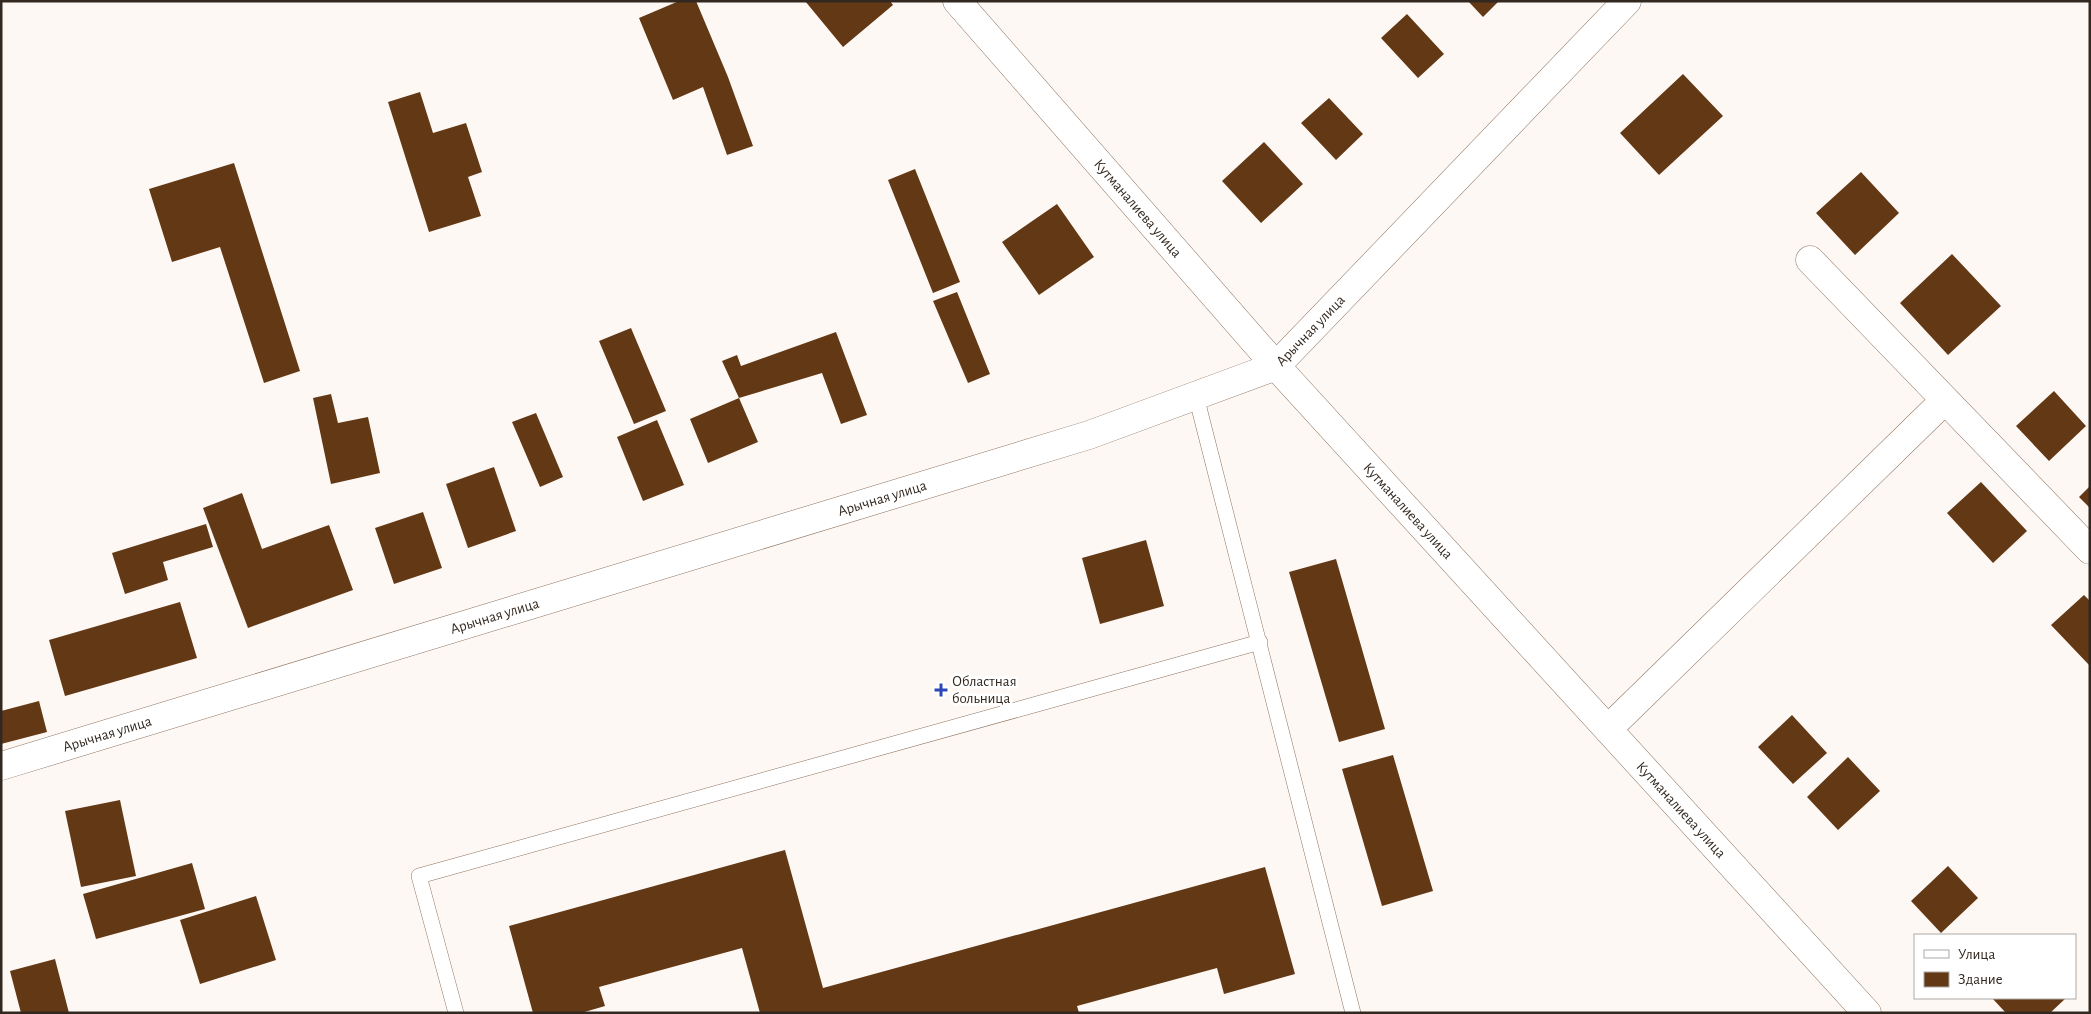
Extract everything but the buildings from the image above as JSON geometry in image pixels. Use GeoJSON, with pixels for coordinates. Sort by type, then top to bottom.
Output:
{"type":"FeatureCollection","features":[{"type":"Feature","properties":{"kind":"street","name":"Кутманалиева улица"},"geometry":{"type":"LineString","coordinates":[[957,1],[1276,366],[1867,1013]]}},
{"type":"Feature","properties":{"kind":"street","name":"Арычная улица"},"geometry":{"type":"LineString","coordinates":[[1,766],[1090,435],[1276,366],[1627,1]]}},
{"type":"Feature","properties":{"kind":"street"},"geometry":{"type":"LineString","coordinates":[[1810,260],[2090,550]]}},
{"type":"Feature","properties":{"kind":"street"},"geometry":{"type":"LineString","coordinates":[[1608,729],[1945,400]]}},
{"type":"Feature","properties":{"kind":"lane"},"geometry":{"type":"LineString","coordinates":[[1196,396],[1354,1013]]}},
{"type":"Feature","properties":{"kind":"lane"},"geometry":{"type":"LineString","coordinates":[[456,1013],[419,876],[1260,642]]}},
{"type":"Feature","properties":{"kind":"place","name":"Областная больница"},"geometry":{"type":"Point","coordinates":[941,690]}}]}
